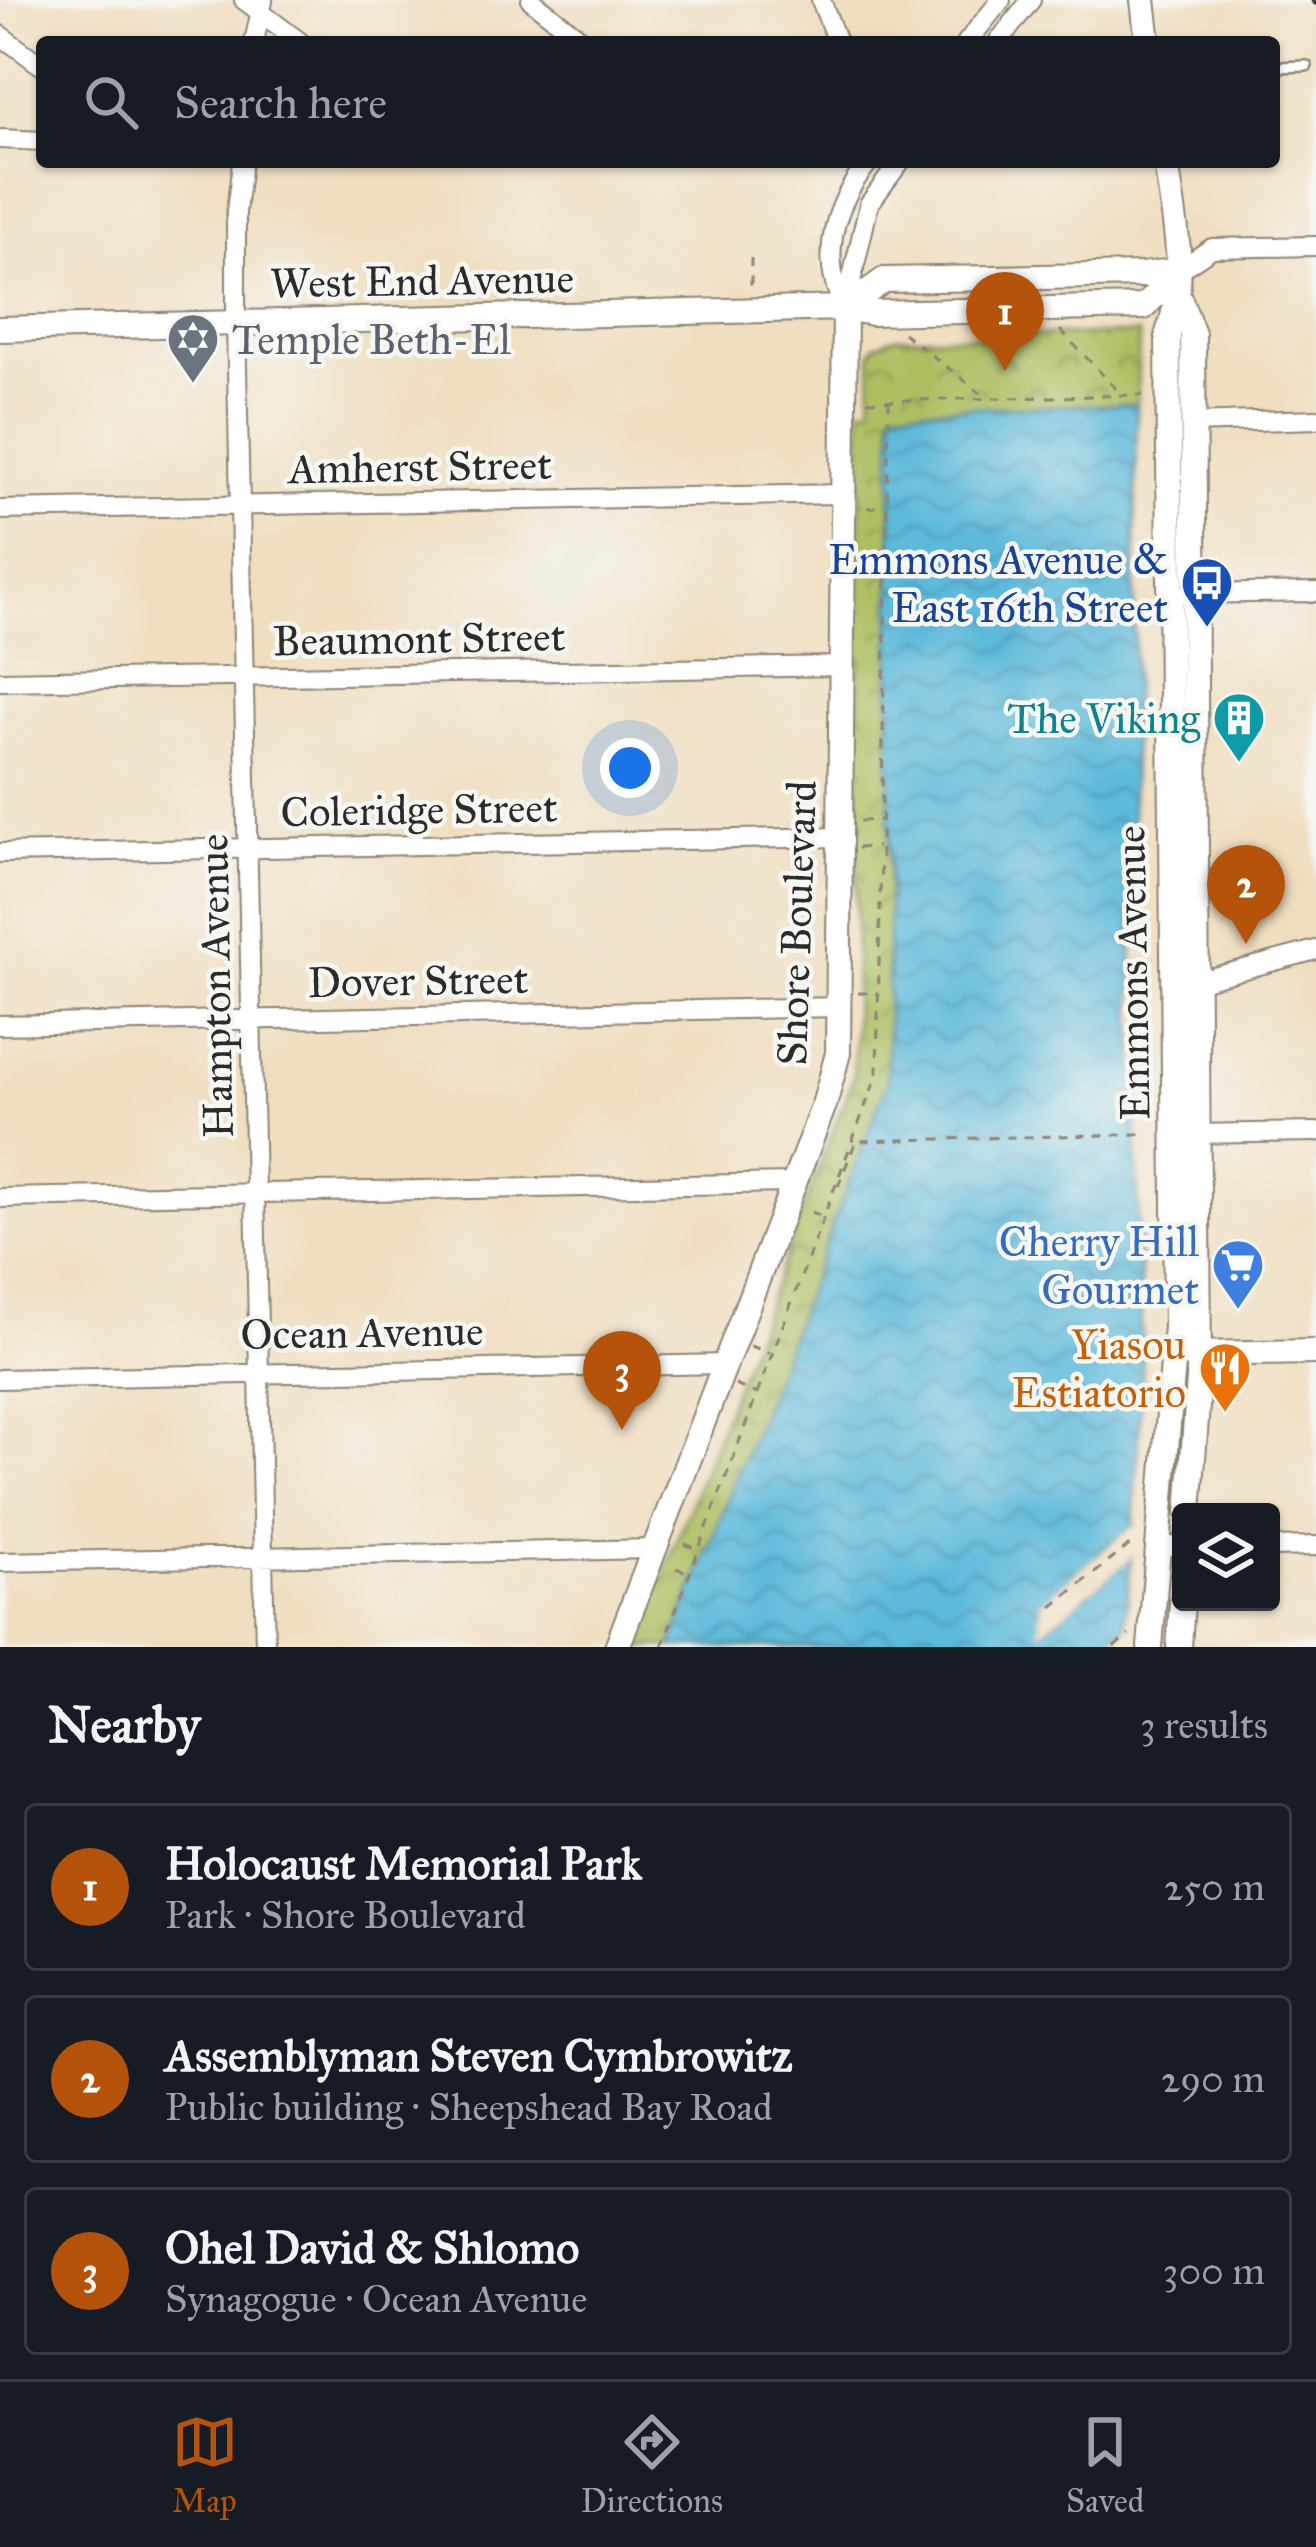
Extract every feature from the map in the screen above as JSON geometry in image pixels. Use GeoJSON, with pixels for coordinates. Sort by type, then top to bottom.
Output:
{"type":"FeatureCollection","features":[{"type":"Feature","properties":{"kind":"main road"},"geometry":{"type":"LineString","coordinates":[[1143,0],[1147,36]]}},
{"type":"Feature","properties":{"kind":"main road","name":"Emmons Avenue"},"geometry":{"type":"LineString","coordinates":[[1167,168],[1180,300],[1193,334],[1180,594]]}},
{"type":"Feature","properties":{"kind":"main road"},"geometry":{"type":"LineString","coordinates":[[845,308],[884,280],[1143,275],[1179,270]]}},
{"type":"Feature","properties":{"kind":"main road","name":"Emmons Avenue"},"geometry":{"type":"LineString","coordinates":[[1180,300],[1168,333],[1180,594],[1190,1503]]}},
{"type":"Feature","properties":{"kind":"main road","name":"West End Avenue"},"geometry":{"type":"LineString","coordinates":[[0,329],[845,308]]}},
{"type":"Feature","properties":{"kind":"main road","name":"Shore Boulevard"},"geometry":{"type":"LineString","coordinates":[[617,1647],[729,1374],[833,1077],[847,1000],[850,836],[840,666],[845,308]]}},
{"type":"Feature","properties":{"kind":"main road"},"geometry":{"type":"LineString","coordinates":[[1187,1354],[1316,1352]]}},
{"type":"Feature","properties":{"kind":"main road","name":"Emmons Avenue"},"geometry":{"type":"LineString","coordinates":[[1139,1641],[1187,1354]]}},
{"type":"Feature","properties":{"kind":"main road"},"geometry":{"type":"LineString","coordinates":[[1179,1647],[1181,1611]]}},
{"type":"Feature","properties":{"kind":"street"},"geometry":{"type":"LineString","coordinates":[[531,0],[577,36]]}},
{"type":"Feature","properties":{"kind":"street"},"geometry":{"type":"LineString","coordinates":[[821,0],[835,36]]}},
{"type":"Feature","properties":{"kind":"street"},"geometry":{"type":"LineString","coordinates":[[972,36],[1001,0]]}},
{"type":"Feature","properties":{"kind":"street"},"geometry":{"type":"LineString","coordinates":[[1003,36],[1031,0]]}},
{"type":"Feature","properties":{"kind":"street"},"geometry":{"type":"LineString","coordinates":[[254,36],[255,3]]}},
{"type":"Feature","properties":{"kind":"street"},"geometry":{"type":"LineString","coordinates":[[255,3],[293,36]]}},
{"type":"Feature","properties":{"kind":"street"},"geometry":{"type":"LineString","coordinates":[[0,35],[36,62]]}},
{"type":"Feature","properties":{"kind":"street"},"geometry":{"type":"LineString","coordinates":[[0,139],[36,141]]}},
{"type":"Feature","properties":{"kind":"street","name":"Hampton Avenue"},"geometry":{"type":"LineString","coordinates":[[241,168],[236,212],[236,323],[265,1647]]}},
{"type":"Feature","properties":{"kind":"street"},"geometry":{"type":"LineString","coordinates":[[845,308],[831,281],[833,228],[846,190],[864,168]]}},
{"type":"Feature","properties":{"kind":"street"},"geometry":{"type":"LineString","coordinates":[[845,308],[868,204],[895,168]]}},
{"type":"Feature","properties":{"kind":"street"},"geometry":{"type":"LineString","coordinates":[[1179,270],[1212,248],[1316,246]]}},
{"type":"Feature","properties":{"kind":"street"},"geometry":{"type":"LineString","coordinates":[[1192,423],[1316,419]]}},
{"type":"Feature","properties":{"kind":"street","name":"Amherst Street"},"geometry":{"type":"LineString","coordinates":[[0,510],[842,494]]}},
{"type":"Feature","properties":{"kind":"street"},"geometry":{"type":"LineString","coordinates":[[1180,594],[1316,592]]}},
{"type":"Feature","properties":{"kind":"street","name":"Beaumont Street"},"geometry":{"type":"LineString","coordinates":[[0,682],[840,666]]}},
{"type":"Feature","properties":{"kind":"street","name":"Coleridge Street"},"geometry":{"type":"LineString","coordinates":[[0,853],[850,836]]}},
{"type":"Feature","properties":{"kind":"street"},"geometry":{"type":"LineString","coordinates":[[1182,984],[1316,950]]}},
{"type":"Feature","properties":{"kind":"street","name":"Dover Street"},"geometry":{"type":"LineString","coordinates":[[0,1025],[847,1000]]}},
{"type":"Feature","properties":{"kind":"street"},"geometry":{"type":"LineString","coordinates":[[1184,1134],[1316,1132]]}},
{"type":"Feature","properties":{"kind":"street"},"geometry":{"type":"LineString","coordinates":[[0,1198],[793,1183]]}},
{"type":"Feature","properties":{"kind":"street","name":"Ocean Avenue"},"geometry":{"type":"LineString","coordinates":[[0,1378],[729,1374]]}},
{"type":"Feature","properties":{"kind":"street"},"geometry":{"type":"LineString","coordinates":[[1280,1547],[1316,1546]]}},
{"type":"Feature","properties":{"kind":"street"},"geometry":{"type":"LineString","coordinates":[[0,1562],[655,1549]]}},
{"type":"Feature","properties":{"kind":"lane"},"geometry":{"type":"LineString","coordinates":[[1280,67],[1307,66]]}},
{"type":"Feature","properties":{"kind":"path"},"geometry":{"type":"LineString","coordinates":[[751,258],[752,291]]}},
{"type":"Feature","properties":{"kind":"path"},"geometry":{"type":"LineString","coordinates":[[1060,330],[1123,396]]}},
{"type":"Feature","properties":{"kind":"path"},"geometry":{"type":"LineString","coordinates":[[904,333],[988,399]]}},
{"type":"Feature","properties":{"kind":"path"},"geometry":{"type":"LineString","coordinates":[[867,401],[1143,395]]}},
{"type":"Feature","properties":{"kind":"path"},"geometry":{"type":"LineString","coordinates":[[867,508],[887,506]]}},
{"type":"Feature","properties":{"kind":"path"},"geometry":{"type":"LineString","coordinates":[[850,836],[882,820]]}},
{"type":"Feature","properties":{"kind":"path"},"geometry":{"type":"LineString","coordinates":[[850,836],[881,847]]}},
{"type":"Feature","properties":{"kind":"path"},"geometry":{"type":"LineString","coordinates":[[847,1000],[879,993]]}},
{"type":"Feature","properties":{"kind":"path"},"geometry":{"type":"LineString","coordinates":[[823,1182],[835,1187],[856,1141],[1140,1134]]}},
{"type":"Feature","properties":{"kind":"path"},"geometry":{"type":"LineString","coordinates":[[812,1212],[826,1217]]}},
{"type":"Feature","properties":{"kind":"path"},"geometry":{"type":"LineString","coordinates":[[749,1346],[773,1354]]}},
{"type":"Feature","properties":{"kind":"path"},"geometry":{"type":"LineString","coordinates":[[729,1374],[758,1394]]}},
{"type":"Feature","properties":{"kind":"path"},"geometry":{"type":"LineString","coordinates":[[685,1544],[699,1550]]}},
{"type":"Feature","properties":{"kind":"path"},"geometry":{"type":"LineString","coordinates":[[1052,1607],[1158,1544]]}},
{"type":"Feature","properties":{"kind":"path"},"geometry":{"type":"LineString","coordinates":[[676,1568],[690,1574]]}},
{"type":"Feature","properties":{"kind":"path"},"geometry":{"type":"LineString","coordinates":[[1114,1647],[1139,1641]]}},
{"type":"Feature","properties":{"kind":"green space"},"geometry":{"type":"Polygon","coordinates":[[[1139,334],[1137,404],[893,410],[887,1083],[671,1647],[636,1647],[854,1076],[861,408],[872,406],[871,353],[875,345],[895,337],[1139,334]]]}},
{"type":"Feature","properties":{"kind":"water"},"geometry":{"type":"Polygon","coordinates":[[[1137,404],[1131,884],[1142,1377],[1134,1526],[1041,1601],[1040,1633],[1131,1558],[1125,1627],[1101,1647],[671,1647],[887,1083],[893,409],[1137,404]]]}},
{"type":"Feature","properties":{"kind":"pier"},"geometry":{"type":"Polygon","coordinates":[[[1134,1526],[1133,1534],[1047,1604],[1045,1621],[1131,1552],[1131,1558],[1039,1634],[1041,1601],[1134,1526]]]}},
{"type":"Feature","properties":{"kind":"place","name":"Holocaust Memorial Park"},"geometry":{"type":"Point","coordinates":[1005,371]}},
{"type":"Feature","properties":{"kind":"place","name":"Temple Beth-El"},"geometry":{"type":"Point","coordinates":[193,385]}},
{"type":"Feature","properties":{"kind":"place","name":"Emmons Avenue & East 16th Street"},"geometry":{"type":"Point","coordinates":[1207,629]}},
{"type":"Feature","properties":{"kind":"place","name":"The Viking"},"geometry":{"type":"Point","coordinates":[1239,764]}},
{"type":"Feature","properties":{"kind":"place","name":"Assemblyman Steven Cymbrowitz"},"geometry":{"type":"Point","coordinates":[1246,944]}},
{"type":"Feature","properties":{"kind":"place","name":"Cherry Hill Gourmet"},"geometry":{"type":"Point","coordinates":[1238,1311]}},
{"type":"Feature","properties":{"kind":"place","name":"Yiasou Estiatorio"},"geometry":{"type":"Point","coordinates":[1225,1414]}},
{"type":"Feature","properties":{"kind":"place","name":"Ohel David & Shlomo"},"geometry":{"type":"Point","coordinates":[622,1430]}}]}
